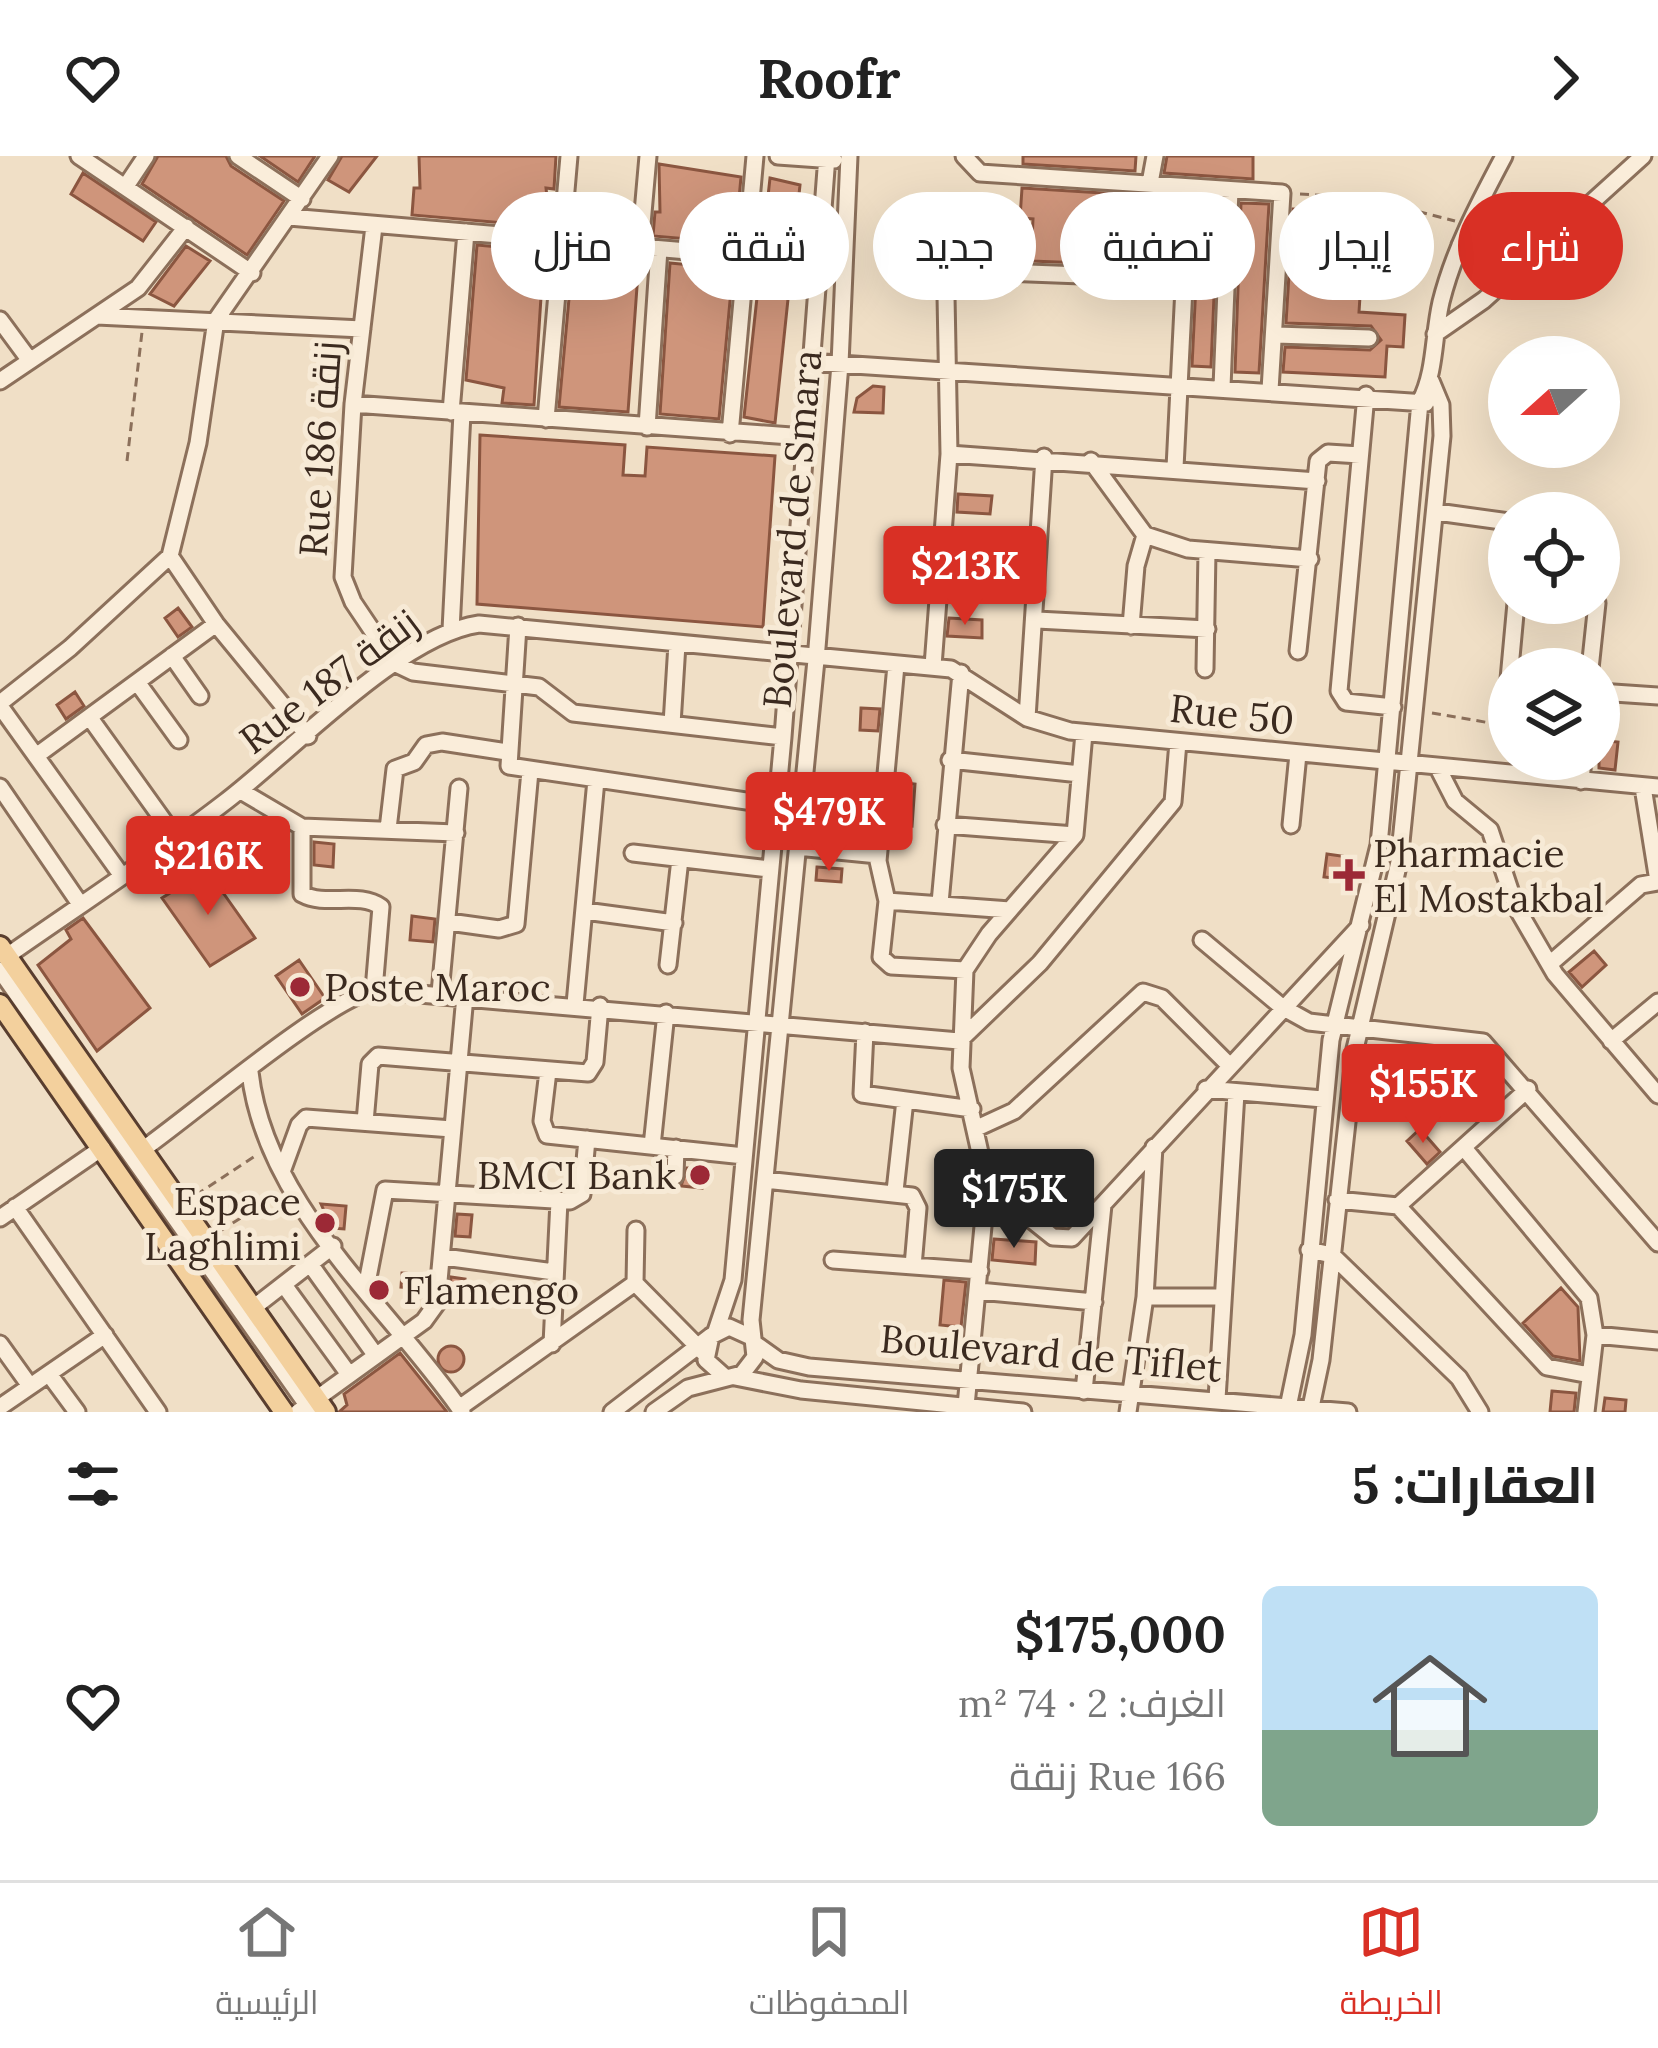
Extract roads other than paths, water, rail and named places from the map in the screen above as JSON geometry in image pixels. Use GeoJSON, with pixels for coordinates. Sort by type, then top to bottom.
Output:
{"type":"FeatureCollection","features":[{"type":"Feature","properties":{"kind":"main road"},"geometry":{"type":"LineString","coordinates":[[2,957],[253,1308],[306,1409]]}},
{"type":"Feature","properties":{"kind":"main road"},"geometry":{"type":"LineString","coordinates":[[0,1004],[102,1148],[306,1409]]}},
{"type":"Feature","properties":{"kind":"street"},"geometry":{"type":"LineString","coordinates":[[79,156],[253,273]]}},
{"type":"Feature","properties":{"kind":"street"},"geometry":{"type":"LineString","coordinates":[[126,186],[146,156]]}},
{"type":"Feature","properties":{"kind":"street"},"geometry":{"type":"LineString","coordinates":[[238,156],[302,200]]}},
{"type":"Feature","properties":{"kind":"street"},"geometry":{"type":"LineString","coordinates":[[122,876],[0,704],[70,649],[170,556],[198,443],[216,320],[330,156]]}},
{"type":"Feature","properties":{"kind":"street"},"geometry":{"type":"LineString","coordinates":[[566,192],[569,156]]}},
{"type":"Feature","properties":{"kind":"street"},"geometry":{"type":"LineString","coordinates":[[645,192],[648,156]]}},
{"type":"Feature","properties":{"kind":"street"},"geometry":{"type":"LineString","coordinates":[[752,192],[755,156]]}},
{"type":"Feature","properties":{"kind":"street"},"geometry":{"type":"LineString","coordinates":[[778,156],[849,159]]}},
{"type":"Feature","properties":{"kind":"street"},"geometry":{"type":"LineString","coordinates":[[964,156],[980,173],[1282,194],[1270,390]]}},
{"type":"Feature","properties":{"kind":"street"},"geometry":{"type":"LineString","coordinates":[[1058,177],[1060,156]]}},
{"type":"Feature","properties":{"kind":"street"},"geometry":{"type":"LineString","coordinates":[[1150,183],[1155,156]]}},
{"type":"Feature","properties":{"kind":"street"},"geometry":{"type":"LineString","coordinates":[[1603,192],[1643,156]]}},
{"type":"Feature","properties":{"kind":"street","name":"Boulevard de Smara"},"geometry":{"type":"LineString","coordinates":[[714,1333],[733,1280],[783,736],[827,158]]}},
{"type":"Feature","properties":{"kind":"street"},"geometry":{"type":"LineString","coordinates":[[1484,192],[1501,158]]}},
{"type":"Feature","properties":{"kind":"street","name":"Boulevard de Smara"},"geometry":{"type":"LineString","coordinates":[[752,1340],[816,660],[840,364],[849,159]]}},
{"type":"Feature","properties":{"kind":"street"},"geometry":{"type":"LineString","coordinates":[[1189,187],[1189,192]]}},
{"type":"Feature","properties":{"kind":"street"},"geometry":{"type":"LineString","coordinates":[[1222,386],[1230,190]]}},
{"type":"Feature","properties":{"kind":"street"},"geometry":{"type":"LineString","coordinates":[[289,217],[491,234]]}},
{"type":"Feature","properties":{"kind":"street","name":"Rue 186 زنقة"},"geometry":{"type":"LineString","coordinates":[[374,226],[353,404],[343,577],[352,602],[394,663]]}},
{"type":"Feature","properties":{"kind":"street"},"geometry":{"type":"LineString","coordinates":[[0,381],[149,279],[186,227]]}},
{"type":"Feature","properties":{"kind":"street"},"geometry":{"type":"LineString","coordinates":[[452,630],[456,412],[466,232]]}},
{"type":"Feature","properties":{"kind":"street"},"geometry":{"type":"LineString","coordinates":[[655,249],[679,251]]}},
{"type":"Feature","properties":{"kind":"street"},"geometry":{"type":"LineString","coordinates":[[646,427],[659,249]]}},
{"type":"Feature","properties":{"kind":"street"},"geometry":{"type":"LineString","coordinates":[[1288,1409],[1300,1358],[1323,1099],[1335,1027],[1363,923],[1388,762],[1420,402],[1431,381],[1435,334],[1458,251]]}},
{"type":"Feature","properties":{"kind":"street"},"geometry":{"type":"LineString","coordinates":[[933,666],[949,454],[951,270],[1060,274]]}},
{"type":"Feature","properties":{"kind":"street"},"geometry":{"type":"LineString","coordinates":[[546,419],[556,300]]}},
{"type":"Feature","properties":{"kind":"street"},"geometry":{"type":"LineString","coordinates":[[730,434],[742,300]]}},
{"type":"Feature","properties":{"kind":"street"},"geometry":{"type":"LineString","coordinates":[[1175,468],[1184,300]]}},
{"type":"Feature","properties":{"kind":"street"},"geometry":{"type":"LineString","coordinates":[[1435,334],[1478,300]]}},
{"type":"Feature","properties":{"kind":"street"},"geometry":{"type":"LineString","coordinates":[[97,316],[362,329]]}},
{"type":"Feature","properties":{"kind":"street"},"geometry":{"type":"LineString","coordinates":[[0,320],[28,358]]}},
{"type":"Feature","properties":{"kind":"street"},"geometry":{"type":"LineString","coordinates":[[1276,335],[1369,338]]}},
{"type":"Feature","properties":{"kind":"street"},"geometry":{"type":"LineString","coordinates":[[809,362],[1366,395],[1441,405]]}},
{"type":"Feature","properties":{"kind":"street"},"geometry":{"type":"LineString","coordinates":[[1311,1410],[1358,1030],[1390,912],[1412,764],[1436,512],[1441,405],[1431,381]]}},
{"type":"Feature","properties":{"kind":"street"},"geometry":{"type":"LineString","coordinates":[[1366,395],[1339,691],[1346,702],[1393,707]]}},
{"type":"Feature","properties":{"kind":"street"},"geometry":{"type":"LineString","coordinates":[[353,404],[805,437]]}},
{"type":"Feature","properties":{"kind":"street"},"geometry":{"type":"LineString","coordinates":[[949,454],[1043,457],[1317,481]]}},
{"type":"Feature","properties":{"kind":"street"},"geometry":{"type":"LineString","coordinates":[[1298,651],[1323,454],[1360,455]]}},
{"type":"Feature","properties":{"kind":"street"},"geometry":{"type":"LineString","coordinates":[[1028,718],[1043,457]]}},
{"type":"Feature","properties":{"kind":"street"},"geometry":{"type":"LineString","coordinates":[[1091,461],[1145,535],[1208,551],[1310,559]]}},
{"type":"Feature","properties":{"kind":"street"},"geometry":{"type":"LineString","coordinates":[[1436,512],[1488,519]]}},
{"type":"Feature","properties":{"kind":"street"},"geometry":{"type":"LineString","coordinates":[[1131,626],[1136,566],[1145,535]]}},
{"type":"Feature","properties":{"kind":"street"},"geometry":{"type":"LineString","coordinates":[[1205,669],[1208,551]]}},
{"type":"Feature","properties":{"kind":"street"},"geometry":{"type":"LineString","coordinates":[[170,556],[216,624],[308,736]]}},
{"type":"Feature","properties":{"kind":"street"},"geometry":{"type":"LineString","coordinates":[[1037,620],[1207,629]]}},
{"type":"Feature","properties":{"kind":"street"},"geometry":{"type":"LineString","coordinates":[[36,756],[216,624]]}},
{"type":"Feature","properties":{"kind":"street","name":"Rue 187 زنقة"},"geometry":{"type":"LineString","coordinates":[[2,957],[241,790],[394,663],[452,630],[479,624],[518,626],[816,660]]}},
{"type":"Feature","properties":{"kind":"street"},"geometry":{"type":"LineString","coordinates":[[507,757],[518,626]]}},
{"type":"Feature","properties":{"kind":"street"},"geometry":{"type":"LineString","coordinates":[[672,724],[677,644]]}},
{"type":"Feature","properties":{"kind":"street"},"geometry":{"type":"LineString","coordinates":[[172,656],[200,695]]}},
{"type":"Feature","properties":{"kind":"street","name":"Rue 50"},"geometry":{"type":"LineString","coordinates":[[816,660],[933,666],[961,673],[1028,718],[1084,733],[1650,787]]}},
{"type":"Feature","properties":{"kind":"street"},"geometry":{"type":"LineString","coordinates":[[394,663],[425,675],[546,689],[573,712],[783,736]]}},
{"type":"Feature","properties":{"kind":"street"},"geometry":{"type":"LineString","coordinates":[[896,665],[878,855],[886,901],[884,963],[965,970]]}},
{"type":"Feature","properties":{"kind":"street"},"geometry":{"type":"LineString","coordinates":[[940,903],[961,673]]}},
{"type":"Feature","properties":{"kind":"street"},"geometry":{"type":"LineString","coordinates":[[137,682],[178,740]]}},
{"type":"Feature","properties":{"kind":"street"},"geometry":{"type":"LineString","coordinates":[[1620,693],[1658,696]]}},
{"type":"Feature","properties":{"kind":"street"},"geometry":{"type":"LineString","coordinates":[[90,718],[176,838]]}},
{"type":"Feature","properties":{"kind":"street"},"geometry":{"type":"LineString","coordinates":[[966,1406],[987,1184],[959,1041],[965,970],[1075,836],[1084,733]]}},
{"type":"Feature","properties":{"kind":"street"},"geometry":{"type":"LineString","coordinates":[[388,830],[393,775],[434,742],[507,757],[530,771],[801,809]]}},
{"type":"Feature","properties":{"kind":"street"},"geometry":{"type":"LineString","coordinates":[[142,1150],[339,1005],[374,990],[600,1006],[959,1041],[1040,963],[1173,802],[1178,742]]}},
{"type":"Feature","properties":{"kind":"street"},"geometry":{"type":"LineString","coordinates":[[1291,825],[1298,754]]}},
{"type":"Feature","properties":{"kind":"street"},"geometry":{"type":"LineString","coordinates":[[950,760],[1080,773]]}},
{"type":"Feature","properties":{"kind":"street"},"geometry":{"type":"LineString","coordinates":[[1438,766],[1455,801],[1490,830],[1515,905],[1559,980],[1658,1095]]}},
{"type":"Feature","properties":{"kind":"street"},"geometry":{"type":"LineString","coordinates":[[449,922],[499,929],[516,924],[530,771]]}},
{"type":"Feature","properties":{"kind":"street"},"geometry":{"type":"LineString","coordinates":[[574,1004],[596,781]]}},
{"type":"Feature","properties":{"kind":"street"},"geometry":{"type":"LineString","coordinates":[[0,787],[80,904]]}},
{"type":"Feature","properties":{"kind":"street"},"geometry":{"type":"LineString","coordinates":[[1552,962],[1641,885],[1658,881],[1650,787]]}},
{"type":"Feature","properties":{"kind":"street"},"geometry":{"type":"LineString","coordinates":[[440,993],[459,788]]}},
{"type":"Feature","properties":{"kind":"street"},"geometry":{"type":"LineString","coordinates":[[241,790],[302,827],[456,833]]}},
{"type":"Feature","properties":{"kind":"street"},"geometry":{"type":"LineString","coordinates":[[945,825],[1075,836]]}},
{"type":"Feature","properties":{"kind":"street"},"geometry":{"type":"LineString","coordinates":[[302,827],[302,894],[312,899],[373,901],[381,907],[374,990]]}},
{"type":"Feature","properties":{"kind":"street"},"geometry":{"type":"LineString","coordinates":[[797,848],[878,855]]}},
{"type":"Feature","properties":{"kind":"street"},"geometry":{"type":"LineString","coordinates":[[633,853],[769,868]]}},
{"type":"Feature","properties":{"kind":"street"},"geometry":{"type":"LineString","coordinates":[[668,965],[680,859]]}},
{"type":"Feature","properties":{"kind":"street"},"geometry":{"type":"LineString","coordinates":[[886,901],[1010,910]]}},
{"type":"Feature","properties":{"kind":"street"},"geometry":{"type":"LineString","coordinates":[[586,911],[674,922]]}},
{"type":"Feature","properties":{"kind":"street"},"geometry":{"type":"LineString","coordinates":[[987,1184],[1048,1233],[1063,1240],[1072,1238],[1363,923]]}},
{"type":"Feature","properties":{"kind":"street"},"geometry":{"type":"LineString","coordinates":[[1202,940],[1282,1007],[1335,1027],[1478,1040],[1528,1089],[1658,1243]]}},
{"type":"Feature","properties":{"kind":"street"},"geometry":{"type":"LineString","coordinates":[[2,957],[306,1409]]}},
{"type":"Feature","properties":{"kind":"street"},"geometry":{"type":"LineString","coordinates":[[0,988],[306,1409]]}},
{"type":"Feature","properties":{"kind":"street"},"geometry":{"type":"LineString","coordinates":[[977,1128],[1014,1111],[1111,1016],[1143,992],[1162,998],[1228,1064]]}},
{"type":"Feature","properties":{"kind":"street"},"geometry":{"type":"LineString","coordinates":[[306,1409],[434,1311],[444,1257],[465,996]]}},
{"type":"Feature","properties":{"kind":"street"},"geometry":{"type":"LineString","coordinates":[[1611,1041],[1658,1002]]}},
{"type":"Feature","properties":{"kind":"street"},"geometry":{"type":"LineString","coordinates":[[365,1122],[374,1057],[548,1071],[592,1070],[600,1006]]}},
{"type":"Feature","properties":{"kind":"street"},"geometry":{"type":"LineString","coordinates":[[652,1146],[666,1013]]}},
{"type":"Feature","properties":{"kind":"street"},"geometry":{"type":"LineString","coordinates":[[865,1032],[860,1093],[971,1109]]}},
{"type":"Feature","properties":{"kind":"street"},"geometry":{"type":"LineString","coordinates":[[548,1071],[542,1121],[547,1135],[744,1156]]}},
{"type":"Feature","properties":{"kind":"street"},"geometry":{"type":"LineString","coordinates":[[250,1072],[255,1115],[292,1186],[460,1410],[635,1283]]}},
{"type":"Feature","properties":{"kind":"street"},"geometry":{"type":"LineString","coordinates":[[1206,1089],[1323,1099]]}},
{"type":"Feature","properties":{"kind":"street"},"geometry":{"type":"LineString","coordinates":[[1398,1206],[1528,1089]]}},
{"type":"Feature","properties":{"kind":"street"},"geometry":{"type":"LineString","coordinates":[[1216,1399],[1236,1094]]}},
{"type":"Feature","properties":{"kind":"street"},"geometry":{"type":"LineString","coordinates":[[895,1191],[905,1100]]}},
{"type":"Feature","properties":{"kind":"street"},"geometry":{"type":"LineString","coordinates":[[283,1169],[302,1119],[452,1130]]}},
{"type":"Feature","properties":{"kind":"street"},"geometry":{"type":"LineString","coordinates":[[366,1288],[382,1192],[559,1201],[580,1198],[587,1139]]}},
{"type":"Feature","properties":{"kind":"street"},"geometry":{"type":"LineString","coordinates":[[1129,1403],[1145,1297],[1154,1147]]}},
{"type":"Feature","properties":{"kind":"street"},"geometry":{"type":"LineString","coordinates":[[0,1218],[102,1148]]}},
{"type":"Feature","properties":{"kind":"street"},"geometry":{"type":"LineString","coordinates":[[675,1176],[676,1148]]}},
{"type":"Feature","properties":{"kind":"street"},"geometry":{"type":"LineString","coordinates":[[1464,1148],[1589,1298],[1595,1335],[1586,1412]]}},
{"type":"Feature","properties":{"kind":"street"},"geometry":{"type":"LineString","coordinates":[[765,1180],[895,1191],[917,1203],[913,1266]]}},
{"type":"Feature","properties":{"kind":"street"},"geometry":{"type":"LineString","coordinates":[[1336,1200],[1398,1206],[1544,1365],[1590,1375]]}},
{"type":"Feature","properties":{"kind":"street"},"geometry":{"type":"LineString","coordinates":[[552,1344],[559,1201]]}},
{"type":"Feature","properties":{"kind":"street"},"geometry":{"type":"LineString","coordinates":[[1084,1390],[1103,1205]]}},
{"type":"Feature","properties":{"kind":"street"},"geometry":{"type":"LineString","coordinates":[[15,1207],[158,1412]]}},
{"type":"Feature","properties":{"kind":"street"},"geometry":{"type":"LineString","coordinates":[[637,1230],[635,1283],[714,1371],[730,1376]]}},
{"type":"Feature","properties":{"kind":"street"},"geometry":{"type":"LineString","coordinates":[[253,1308],[333,1246]]}},
{"type":"Feature","properties":{"kind":"street"},"geometry":{"type":"LineString","coordinates":[[1310,1250],[1332,1255],[1459,1378],[1480,1412]]}},
{"type":"Feature","properties":{"kind":"street"},"geometry":{"type":"LineString","coordinates":[[444,1257],[554,1272]]}},
{"type":"Feature","properties":{"kind":"street"},"geometry":{"type":"LineString","coordinates":[[833,1260],[980,1271]]}},
{"type":"Feature","properties":{"kind":"street"},"geometry":{"type":"LineString","coordinates":[[310,1264],[374,1353]]}},
{"type":"Feature","properties":{"kind":"street"},"geometry":{"type":"LineString","coordinates":[[284,1285],[348,1373]]}},
{"type":"Feature","properties":{"kind":"street"},"geometry":{"type":"LineString","coordinates":[[979,1291],[1094,1302]]}},
{"type":"Feature","properties":{"kind":"street"},"geometry":{"type":"LineString","coordinates":[[1145,1297],[1223,1297]]}},
{"type":"Feature","properties":{"kind":"street"},"geometry":{"type":"LineString","coordinates":[[612,1412],[700,1351],[714,1333],[735,1327],[752,1340],[752,1364],[688,1388],[654,1412]]}},
{"type":"Feature","properties":{"kind":"street"},"geometry":{"type":"LineString","coordinates":[[1595,1335],[1658,1341]]}},
{"type":"Feature","properties":{"kind":"street"},"geometry":{"type":"LineString","coordinates":[[0,1407],[105,1336]]}},
{"type":"Feature","properties":{"kind":"street","name":"Boulevard de Tiflet"},"geometry":{"type":"LineString","coordinates":[[752,1340],[792,1364],[1084,1390],[1129,1403],[1216,1399],[1263,1408],[1348,1412]]}},
{"type":"Feature","properties":{"kind":"street"},"geometry":{"type":"LineString","coordinates":[[0,1343],[30,1386]]}},
{"type":"Feature","properties":{"kind":"street"},"geometry":{"type":"LineString","coordinates":[[49,1374],[76,1412]]}},
{"type":"Feature","properties":{"kind":"street","name":"Boulevard de Tiflet"},"geometry":{"type":"LineString","coordinates":[[730,1376],[761,1385],[1023,1412]]}},
{"type":"Feature","properties":{"kind":"place","name":"Pharmacie El Mostakbal"},"geometry":{"type":"Point","coordinates":[1349,875]}},
{"type":"Feature","properties":{"kind":"place","name":"Poste Maroc"},"geometry":{"type":"Point","coordinates":[300,987]}},
{"type":"Feature","properties":{"kind":"place","name":"BMCI Bank"},"geometry":{"type":"Point","coordinates":[700,1175]}},
{"type":"Feature","properties":{"kind":"place","name":"Espace Laghlimi"},"geometry":{"type":"Point","coordinates":[325,1223]}},
{"type":"Feature","properties":{"kind":"place","name":"Flamengo"},"geometry":{"type":"Point","coordinates":[379,1290]}}]}
